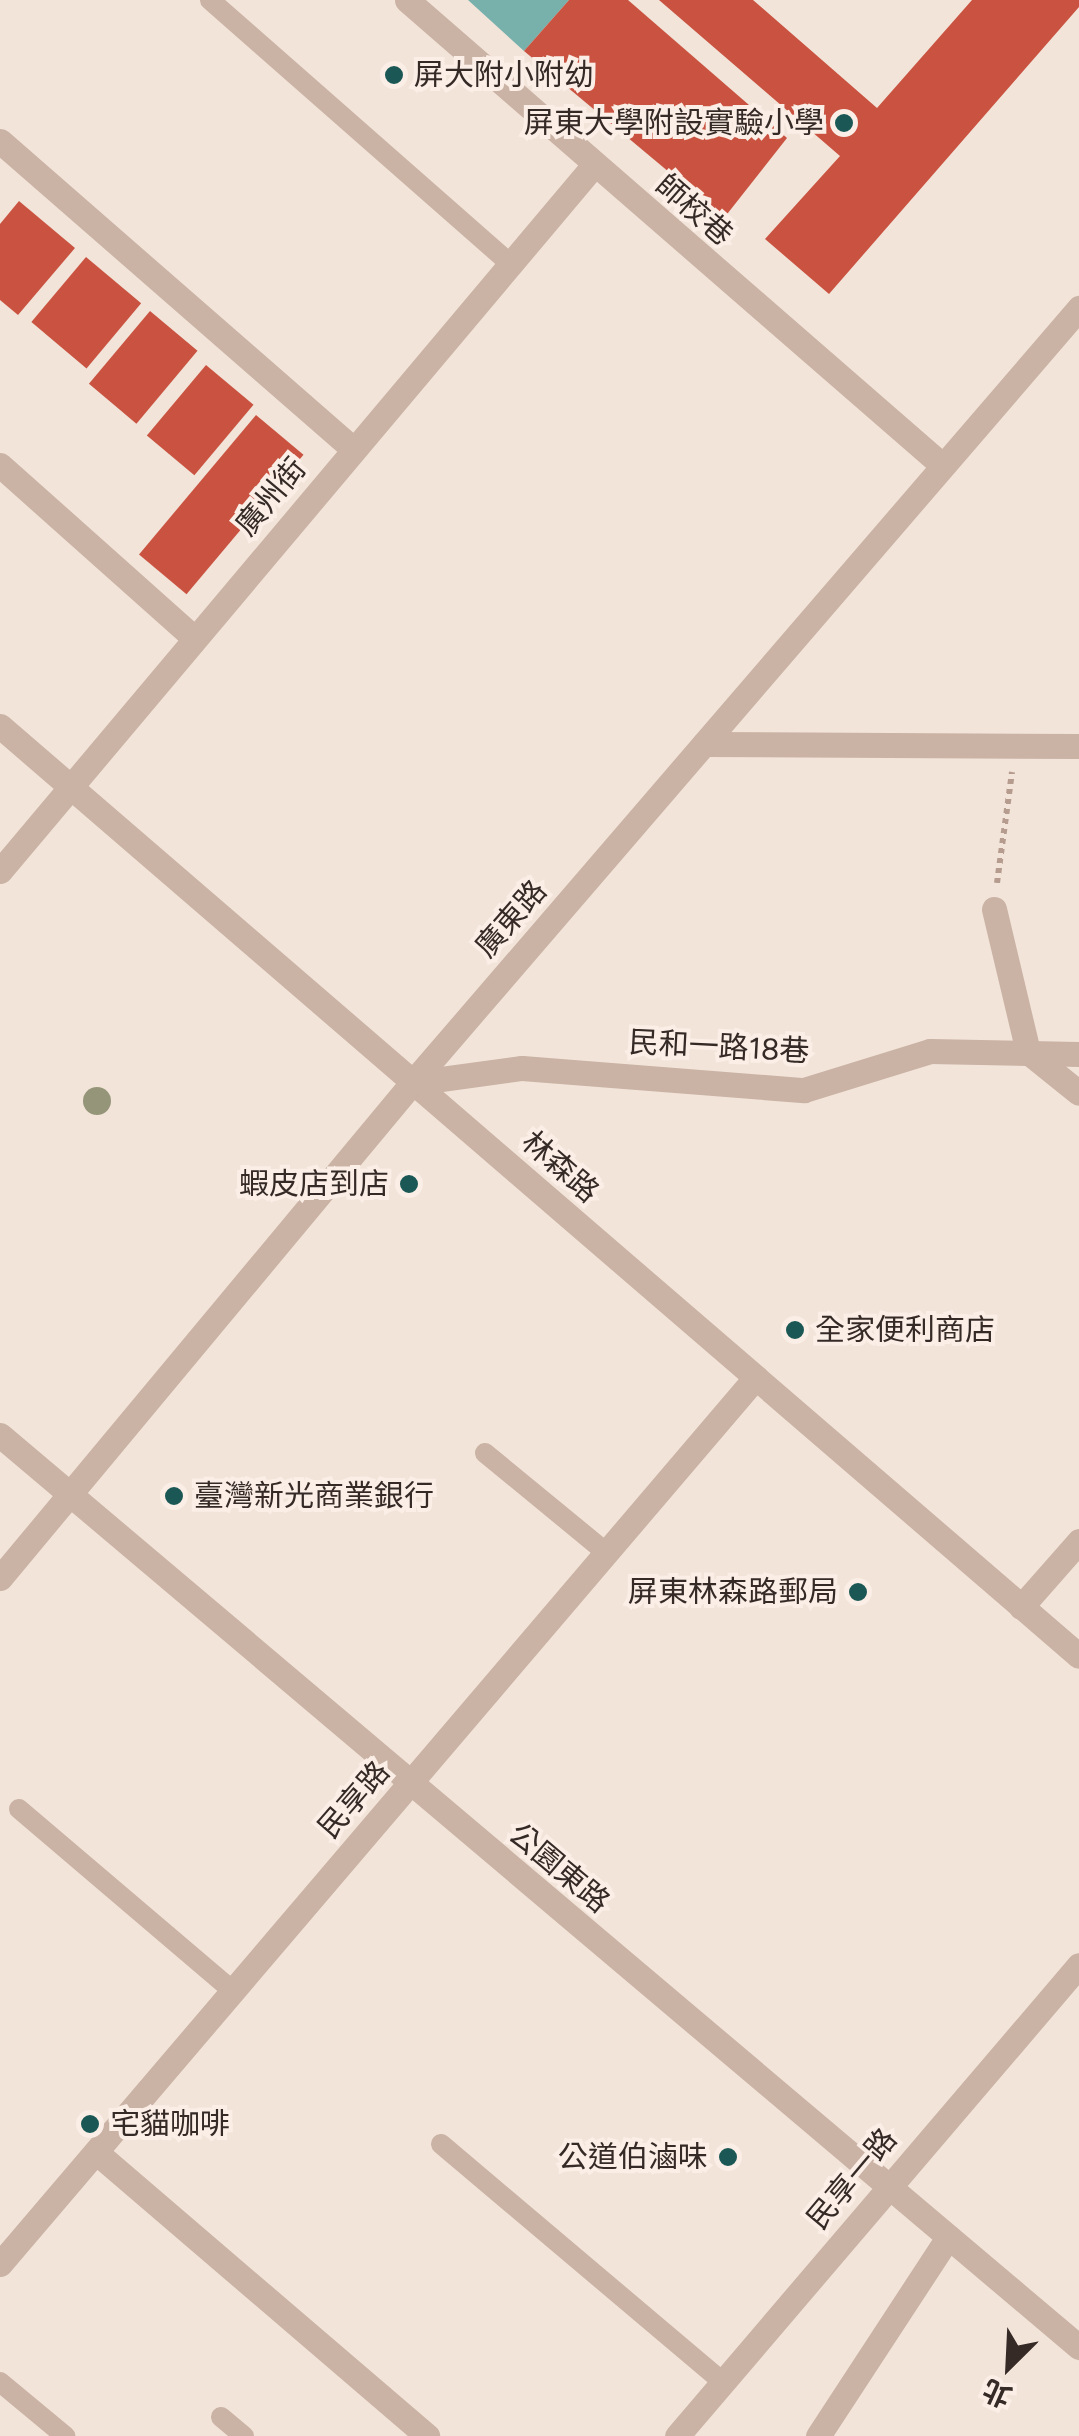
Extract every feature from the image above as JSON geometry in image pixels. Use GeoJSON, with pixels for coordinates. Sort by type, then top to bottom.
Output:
{"type":"FeatureCollection","features":[{"type":"Feature","properties":{"kind":"street","name":"師校巷"},"geometry":{"type":"LineString","coordinates":[[407,0],[593,166],[942,465]]}},
{"type":"Feature","properties":{"kind":"street"},"geometry":{"type":"LineString","coordinates":[[0,141],[354,450]]}},
{"type":"Feature","properties":{"kind":"street","name":"廣州街"},"geometry":{"type":"LineString","coordinates":[[0,870],[593,166]]}},
{"type":"Feature","properties":{"kind":"street","name":"廣東路"},"geometry":{"type":"LineString","coordinates":[[0,1578],[412,1083],[1079,308]]}},
{"type":"Feature","properties":{"kind":"street"},"geometry":{"type":"LineString","coordinates":[[0,464],[194,638]]}},
{"type":"Feature","properties":{"kind":"street","name":"林森路"},"geometry":{"type":"LineString","coordinates":[[0,726],[1079,1656]]}},
{"type":"Feature","properties":{"kind":"street"},"geometry":{"type":"LineString","coordinates":[[704,744],[1079,746]]}},
{"type":"Feature","properties":{"kind":"street"},"geometry":{"type":"LineString","coordinates":[[994,909],[1028,1052],[1079,1093]]}},
{"type":"Feature","properties":{"kind":"street","name":"民和一路18巷"},"geometry":{"type":"LineString","coordinates":[[412,1083],[522,1068],[804,1090],[930,1051],[1079,1054]]}},
{"type":"Feature","properties":{"kind":"street","name":"民享路"},"geometry":{"type":"LineString","coordinates":[[0,2264],[756,1377]]}},
{"type":"Feature","properties":{"kind":"street","name":"公園東路"},"geometry":{"type":"LineString","coordinates":[[1,1436],[1079,2347]]}},
{"type":"Feature","properties":{"kind":"street"},"geometry":{"type":"LineString","coordinates":[[1021,1607],[1079,1541]]}},
{"type":"Feature","properties":{"kind":"street","name":"民享一路"},"geometry":{"type":"LineString","coordinates":[[677,2436],[1079,1965]]}},
{"type":"Feature","properties":{"kind":"street"},"geometry":{"type":"LineString","coordinates":[[96,2153],[428,2436]]}},
{"type":"Feature","properties":{"kind":"street"},"geometry":{"type":"LineString","coordinates":[[818,2436],[948,2237]]}},
{"type":"Feature","properties":{"kind":"lane"},"geometry":{"type":"LineString","coordinates":[[210,0],[511,264]]}},
{"type":"Feature","properties":{"kind":"lane"},"geometry":{"type":"LineString","coordinates":[[484,1453],[608,1554]]}},
{"type":"Feature","properties":{"kind":"lane"},"geometry":{"type":"LineString","coordinates":[[20,1810],[233,1991]]}},
{"type":"Feature","properties":{"kind":"lane"},"geometry":{"type":"LineString","coordinates":[[440,2144],[722,2382]]}},
{"type":"Feature","properties":{"kind":"lane"},"geometry":{"type":"LineString","coordinates":[[0,2382],[65,2436]]}},
{"type":"Feature","properties":{"kind":"lane"},"geometry":{"type":"LineString","coordinates":[[221,2417],[244,2436]]}},
{"type":"Feature","properties":{"kind":"path"},"geometry":{"type":"LineString","coordinates":[[994,909],[1012,746]]}},
{"type":"Feature","properties":{"kind":"water"},"geometry":{"type":"Polygon","coordinates":[[[468,0],[569,0],[524,51],[468,0]]]}},
{"type":"Feature","properties":{"kind":"building"},"geometry":{"type":"Polygon","coordinates":[[[569,0],[628,0],[787,138],[724,218],[524,51],[569,0]]]}},
{"type":"Feature","properties":{"kind":"building"},"geometry":{"type":"Polygon","coordinates":[[[659,0],[753,0],[877,108],[972,0],[1079,0],[1079,7],[829,294],[765,239],[840,156],[659,0]]]}},
{"type":"Feature","properties":{"kind":"building"},"geometry":{"type":"Polygon","coordinates":[[[19,201],[75,248],[18,315],[0,300],[0,224],[19,201]]]}},
{"type":"Feature","properties":{"kind":"building"},"geometry":{"type":"Polygon","coordinates":[[[86,257],[141,303],[87,368],[31,322],[86,257]]]}},
{"type":"Feature","properties":{"kind":"building"},"geometry":{"type":"Polygon","coordinates":[[[150,311],[197,351],[136,424],[89,384],[150,311]]]}},
{"type":"Feature","properties":{"kind":"building"},"geometry":{"type":"Polygon","coordinates":[[[206,365],[253,405],[194,475],[147,435],[206,365]]]}},
{"type":"Feature","properties":{"kind":"building"},"geometry":{"type":"Polygon","coordinates":[[[256,415],[303,455],[187,594],[139,554],[256,415]]]}},
{"type":"Feature","properties":{"kind":"place","name":"屏大附小附幼"},"geometry":{"type":"Point","coordinates":[394,75]}},
{"type":"Feature","properties":{"kind":"place","name":"屏東大學附設實驗小學"},"geometry":{"type":"Point","coordinates":[844,123]}},
{"type":"Feature","properties":{"kind":"place","name":"蝦皮店到店"},"geometry":{"type":"Point","coordinates":[409,1184]}},
{"type":"Feature","properties":{"kind":"place","name":"全家便利商店"},"geometry":{"type":"Point","coordinates":[795,1330]}},
{"type":"Feature","properties":{"kind":"place","name":"臺灣新光商業銀行"},"geometry":{"type":"Point","coordinates":[174,1496]}},
{"type":"Feature","properties":{"kind":"place","name":"屏東林森路郵局"},"geometry":{"type":"Point","coordinates":[858,1592]}},
{"type":"Feature","properties":{"kind":"place","name":"宅貓咖啡"},"geometry":{"type":"Point","coordinates":[90,2124]}},
{"type":"Feature","properties":{"kind":"place","name":"公道伯滷味"},"geometry":{"type":"Point","coordinates":[728,2157]}}]}
